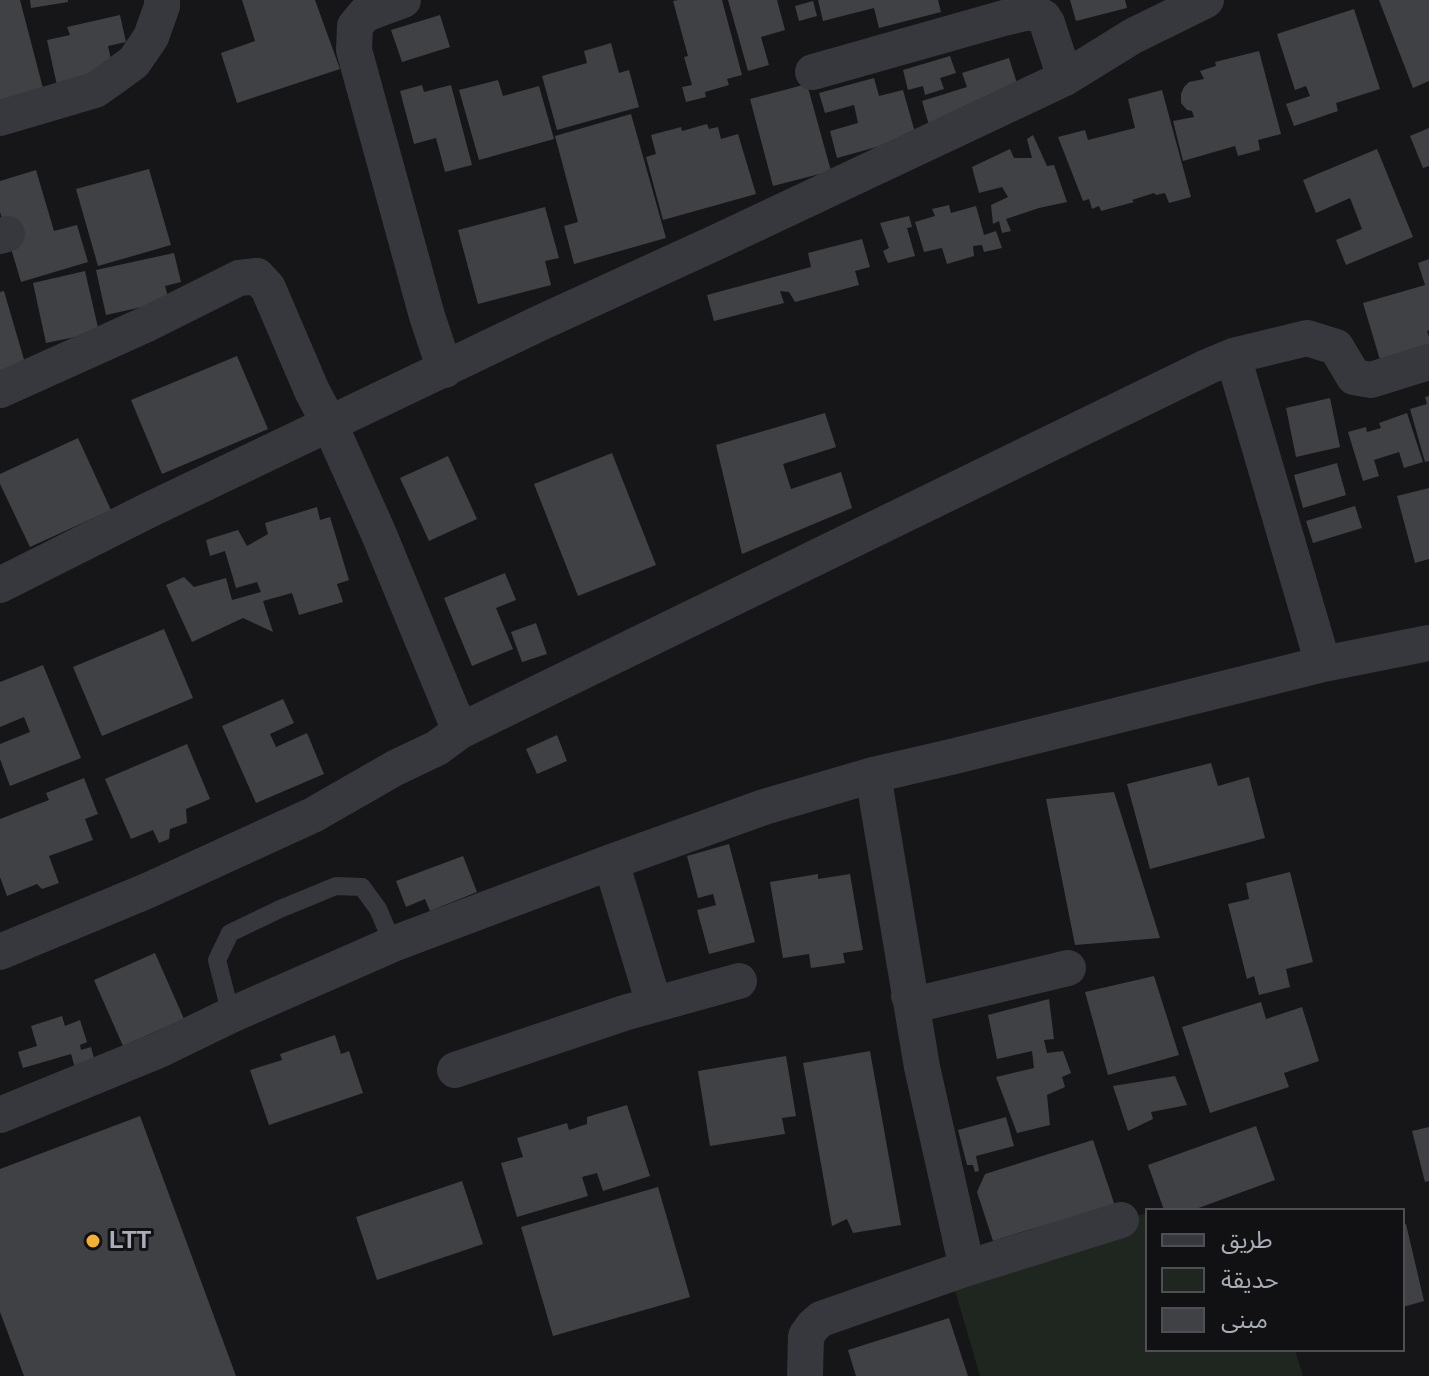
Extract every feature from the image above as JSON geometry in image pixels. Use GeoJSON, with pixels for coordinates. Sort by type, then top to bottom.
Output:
{"type":"FeatureCollection","features":[{"type":"Feature","properties":{"kind":"street"},"geometry":{"type":"LineString","coordinates":[[0,118],[95,90],[115,76],[134,62],[151,37],[162,0]]}},
{"type":"Feature","properties":{"kind":"street"},"geometry":{"type":"LineString","coordinates":[[403,0],[365,14],[355,26],[354,50],[427,316],[445,370]]}},
{"type":"Feature","properties":{"kind":"street"},"geometry":{"type":"LineString","coordinates":[[0,585],[149,510],[1065,78],[1133,36],[1206,0]]}},
{"type":"Feature","properties":{"kind":"street"},"geometry":{"type":"LineString","coordinates":[[813,72],[1025,13],[1035,13],[1043,17],[1065,78]]}},
{"type":"Feature","properties":{"kind":"street"},"geometry":{"type":"LineString","coordinates":[[0,390],[160,319],[239,278],[257,276],[268,288],[378,532],[460,731]]}},
{"type":"Feature","properties":{"kind":"street"},"geometry":{"type":"LineString","coordinates":[[0,952],[149,890],[313,815],[437,748],[460,731],[1233,356],[1307,338],[1336,347],[1354,377],[1371,380],[1429,362]]}},
{"type":"Feature","properties":{"kind":"street"},"geometry":{"type":"LineString","coordinates":[[1233,356],[1323,664]]}},
{"type":"Feature","properties":{"kind":"street"},"geometry":{"type":"LineString","coordinates":[[0,1115],[159,1050],[393,944],[764,807],[873,775],[1323,664],[1429,643]]}},
{"type":"Feature","properties":{"kind":"street"},"geometry":{"type":"LineString","coordinates":[[873,775],[922,1067],[967,1268]]}},
{"type":"Feature","properties":{"kind":"street"},"geometry":{"type":"LineString","coordinates":[[611,862],[654,1004]]}},
{"type":"Feature","properties":{"kind":"street"},"geometry":{"type":"LineString","coordinates":[[909,996],[918,1004],[1068,968]]}},
{"type":"Feature","properties":{"kind":"street"},"geometry":{"type":"LineString","coordinates":[[455,1070],[654,1004],[739,981]]}},
{"type":"Feature","properties":{"kind":"street"},"geometry":{"type":"LineString","coordinates":[[805,1376],[806,1336],[821,1319],[967,1268],[1121,1220]]}},
{"type":"Feature","properties":{"kind":"lane"},"geometry":{"type":"LineString","coordinates":[[231,1015],[217,960],[230,933],[280,909],[336,886],[362,887],[378,909],[393,944]]}},
{"type":"Feature","properties":{"kind":"green space"},"geometry":{"type":"Polygon","coordinates":[[[1145,1214],[1145,1352],[1296,1352],[1303,1376],[980,1376],[949,1270],[1145,1214]]]}},
{"type":"Feature","properties":{"kind":"building"},"geometry":{"type":"Polygon","coordinates":[[[0,0],[20,0],[45,96],[0,108],[0,0]]]}},
{"type":"Feature","properties":{"kind":"building"},"geometry":{"type":"Polygon","coordinates":[[[30,0],[68,0],[68,2],[31,8],[30,0]]]}},
{"type":"Feature","properties":{"kind":"building"},"geometry":{"type":"Polygon","coordinates":[[[242,0],[315,0],[340,69],[237,103],[221,53],[255,41],[242,0]]]}},
{"type":"Feature","properties":{"kind":"building"},"geometry":{"type":"Polygon","coordinates":[[[722,0],[742,75],[727,79],[729,85],[705,92],[706,97],[686,102],[682,87],[692,85],[684,57],[688,56],[673,1],[722,0]]]}},
{"type":"Feature","properties":{"kind":"building"},"geometry":{"type":"Polygon","coordinates":[[[728,0],[777,0],[785,30],[761,37],[769,65],[748,71],[728,0]]]}},
{"type":"Feature","properties":{"kind":"building"},"geometry":{"type":"Polygon","coordinates":[[[818,0],[938,0],[941,12],[879,28],[874,8],[823,21],[818,0]]]}},
{"type":"Feature","properties":{"kind":"building"},"geometry":{"type":"Polygon","coordinates":[[[1070,0],[1125,0],[1127,8],[1076,21],[1070,0]]]}},
{"type":"Feature","properties":{"kind":"building"},"geometry":{"type":"Polygon","coordinates":[[[1379,0],[1429,0],[1429,81],[1413,88],[1379,0]]]}},
{"type":"Feature","properties":{"kind":"building"},"geometry":{"type":"Polygon","coordinates":[[[813,1],[817,16],[799,21],[795,6],[813,1]]]}},
{"type":"Feature","properties":{"kind":"building"},"geometry":{"type":"Polygon","coordinates":[[[1354,9],[1380,89],[1336,103],[1338,111],[1294,126],[1286,104],[1310,96],[1306,86],[1295,90],[1277,34],[1354,9]]]}},
{"type":"Feature","properties":{"kind":"building"},"geometry":{"type":"Polygon","coordinates":[[[120,15],[126,42],[108,46],[115,77],[58,90],[47,40],[70,35],[67,27],[120,15]]]}},
{"type":"Feature","properties":{"kind":"building"},"geometry":{"type":"Polygon","coordinates":[[[440,15],[450,47],[402,62],[391,30],[440,15]]]}},
{"type":"Feature","properties":{"kind":"building"},"geometry":{"type":"Polygon","coordinates":[[[611,43],[619,73],[629,70],[639,107],[557,130],[542,76],[587,63],[584,51],[611,43]]]}},
{"type":"Feature","properties":{"kind":"building"},"geometry":{"type":"Polygon","coordinates":[[[1259,51],[1281,134],[1258,140],[1260,150],[1238,156],[1235,146],[1183,161],[1173,121],[1194,117],[1192,111],[1181,103],[1184,87],[1189,82],[1204,79],[1200,71],[1216,66],[1215,62],[1259,51]]]}},
{"type":"Feature","properties":{"kind":"building"},"geometry":{"type":"Polygon","coordinates":[[[950,56],[956,73],[940,78],[944,89],[925,95],[923,86],[908,90],[903,70],[950,56]]]}},
{"type":"Feature","properties":{"kind":"building"},"geometry":{"type":"Polygon","coordinates":[[[1009,58],[1021,96],[929,125],[922,101],[967,87],[962,73],[1009,58]]]}},
{"type":"Feature","properties":{"kind":"building"},"geometry":{"type":"Polygon","coordinates":[[[874,78],[879,96],[903,90],[916,136],[837,158],[830,131],[858,123],[854,105],[825,113],[819,93],[874,78]]]}},
{"type":"Feature","properties":{"kind":"building"},"geometry":{"type":"Polygon","coordinates":[[[498,80],[503,96],[539,86],[554,139],[479,160],[459,90],[498,80]]]}},
{"type":"Feature","properties":{"kind":"building"},"geometry":{"type":"Polygon","coordinates":[[[807,84],[831,171],[773,186],[750,99],[807,84]]]}},
{"type":"Feature","properties":{"kind":"building"},"geometry":{"type":"Polygon","coordinates":[[[422,85],[424,92],[451,85],[472,165],[445,172],[436,138],[414,144],[400,91],[422,85]]]}},
{"type":"Feature","properties":{"kind":"building"},"geometry":{"type":"Polygon","coordinates":[[[1162,90],[1191,197],[1169,203],[1165,193],[1154,193],[1101,211],[1099,206],[1092,209],[1089,199],[1083,201],[1058,137],[1085,130],[1088,140],[1135,128],[1128,99],[1162,90]]]}},
{"type":"Feature","properties":{"kind":"building"},"geometry":{"type":"Polygon","coordinates":[[[631,114],[666,238],[574,264],[564,226],[578,222],[555,136],[631,114]]]}},
{"type":"Feature","properties":{"kind":"building"},"geometry":{"type":"Polygon","coordinates":[[[707,124],[709,129],[718,127],[721,139],[738,134],[756,194],[663,220],[646,157],[656,154],[651,135],[707,124]]]}},
{"type":"Feature","properties":{"kind":"building"},"geometry":{"type":"Polygon","coordinates":[[[1429,128],[1429,166],[1423,168],[1410,136],[1429,128]]]}},
{"type":"Feature","properties":{"kind":"building"},"geometry":{"type":"Polygon","coordinates":[[[1033,135],[1047,166],[1054,165],[1067,202],[1006,219],[1011,231],[1002,233],[999,221],[993,224],[991,205],[1008,197],[1002,187],[979,193],[972,167],[1010,149],[1014,158],[1032,158],[1027,139],[1033,135]]]}},
{"type":"Feature","properties":{"kind":"building"},"geometry":{"type":"Polygon","coordinates":[[[1377,149],[1413,237],[1346,265],[1336,240],[1362,229],[1350,198],[1316,213],[1303,180],[1377,149]]]}},
{"type":"Feature","properties":{"kind":"building"},"geometry":{"type":"Polygon","coordinates":[[[149,169],[171,245],[98,266],[76,189],[149,169]]]}},
{"type":"Feature","properties":{"kind":"building"},"geometry":{"type":"Polygon","coordinates":[[[36,170],[54,231],[77,225],[88,262],[21,282],[0,212],[0,181],[36,170]]]}},
{"type":"Feature","properties":{"kind":"building"},"geometry":{"type":"Polygon","coordinates":[[[949,205],[951,213],[976,206],[984,235],[996,231],[1002,248],[984,252],[982,245],[973,246],[974,256],[947,264],[942,248],[924,252],[915,222],[935,216],[932,209],[949,205]]]}},
{"type":"Feature","properties":{"kind":"building"},"geometry":{"type":"Polygon","coordinates":[[[545,207],[559,258],[545,261],[551,285],[478,304],[458,230],[545,207]]]}},
{"type":"Feature","properties":{"kind":"building"},"geometry":{"type":"Polygon","coordinates":[[[909,216],[912,227],[907,228],[915,256],[888,263],[883,251],[889,248],[880,223],[909,216]]]}},
{"type":"Feature","properties":{"kind":"building"},"geometry":{"type":"Polygon","coordinates":[[[862,239],[870,267],[855,271],[859,285],[795,302],[789,292],[780,291],[784,303],[714,321],[707,295],[811,267],[808,253],[862,239]]]}},
{"type":"Feature","properties":{"kind":"building"},"geometry":{"type":"Polygon","coordinates":[[[174,253],[181,282],[165,286],[169,301],[106,315],[96,270],[174,253]]]}},
{"type":"Feature","properties":{"kind":"building"},"geometry":{"type":"Polygon","coordinates":[[[1429,259],[1429,356],[1383,370],[1363,303],[1425,285],[1418,263],[1429,259]]]}},
{"type":"Feature","properties":{"kind":"building"},"geometry":{"type":"Polygon","coordinates":[[[85,271],[99,332],[46,343],[33,283],[85,271]]]}},
{"type":"Feature","properties":{"kind":"building"},"geometry":{"type":"Polygon","coordinates":[[[4,291],[34,394],[0,404],[0,292],[4,291]]]}},
{"type":"Feature","properties":{"kind":"building"},"geometry":{"type":"Polygon","coordinates":[[[237,356],[268,429],[162,474],[131,400],[237,356]]]}},
{"type":"Feature","properties":{"kind":"building"},"geometry":{"type":"Polygon","coordinates":[[[1429,396],[1429,461],[1425,462],[1410,409],[1427,404],[1425,397],[1429,396]]]}},
{"type":"Feature","properties":{"kind":"building"},"geometry":{"type":"Polygon","coordinates":[[[1330,398],[1340,447],[1296,457],[1286,408],[1330,398]]]}},
{"type":"Feature","properties":{"kind":"building"},"geometry":{"type":"Polygon","coordinates":[[[825,413],[836,447],[783,464],[791,489],[841,472],[852,508],[742,554],[716,445],[825,413]]]}},
{"type":"Feature","properties":{"kind":"building"},"geometry":{"type":"Polygon","coordinates":[[[1407,413],[1423,462],[1404,468],[1399,452],[1374,460],[1379,476],[1363,481],[1348,432],[1366,427],[1367,432],[1381,428],[1379,423],[1407,413]]]}},
{"type":"Feature","properties":{"kind":"building"},"geometry":{"type":"Polygon","coordinates":[[[78,438],[111,510],[30,547],[0,484],[0,474],[78,438]]]}},
{"type":"Feature","properties":{"kind":"building"},"geometry":{"type":"Polygon","coordinates":[[[612,453],[656,565],[578,596],[534,484],[612,453]]]}},
{"type":"Feature","properties":{"kind":"building"},"geometry":{"type":"Polygon","coordinates":[[[448,456],[477,519],[429,541],[400,478],[448,456]]]}},
{"type":"Feature","properties":{"kind":"building"},"geometry":{"type":"Polygon","coordinates":[[[1337,463],[1346,495],[1303,508],[1294,475],[1337,463]]]}},
{"type":"Feature","properties":{"kind":"building"},"geometry":{"type":"Polygon","coordinates":[[[1429,488],[1429,559],[1415,563],[1397,496],[1429,488]]]}},
{"type":"Feature","properties":{"kind":"building"},"geometry":{"type":"Polygon","coordinates":[[[1355,506],[1362,528],[1313,543],[1306,521],[1355,506]]]}},
{"type":"Feature","properties":{"kind":"building"},"geometry":{"type":"Polygon","coordinates":[[[317,507],[320,520],[330,517],[349,580],[337,584],[343,602],[299,615],[292,593],[263,601],[273,632],[243,618],[192,642],[166,585],[184,577],[194,587],[226,578],[232,600],[261,592],[257,582],[236,588],[225,551],[210,556],[206,540],[238,530],[247,546],[268,534],[265,523],[317,507]]]}},
{"type":"Feature","properties":{"kind":"building"},"geometry":{"type":"Polygon","coordinates":[[[505,573],[516,600],[496,608],[513,649],[472,666],[444,598],[505,573]]]}},
{"type":"Feature","properties":{"kind":"building"},"geometry":{"type":"Polygon","coordinates":[[[536,623],[547,654],[522,662],[511,632],[536,623]]]}},
{"type":"Feature","properties":{"kind":"building"},"geometry":{"type":"Polygon","coordinates":[[[164,629],[193,698],[102,736],[73,667],[164,629]]]}},
{"type":"Feature","properties":{"kind":"building"},"geometry":{"type":"Polygon","coordinates":[[[43,665],[81,758],[10,786],[0,759],[0,744],[30,732],[24,717],[0,727],[0,682],[43,665]]]}},
{"type":"Feature","properties":{"kind":"building"},"geometry":{"type":"Polygon","coordinates":[[[283,699],[294,723],[270,734],[276,747],[307,733],[324,774],[256,803],[222,726],[283,699]]]}},
{"type":"Feature","properties":{"kind":"building"},"geometry":{"type":"Polygon","coordinates":[[[557,735],[567,761],[537,774],[526,749],[557,735]]]}},
{"type":"Feature","properties":{"kind":"building"},"geometry":{"type":"Polygon","coordinates":[[[187,744],[210,799],[186,809],[187,823],[170,829],[169,839],[159,843],[153,830],[131,839],[105,779],[187,744]]]}},
{"type":"Feature","properties":{"kind":"building"},"geometry":{"type":"Polygon","coordinates":[[[1211,763],[1218,786],[1249,777],[1265,838],[1150,869],[1127,784],[1211,763]]]}},
{"type":"Feature","properties":{"kind":"building"},"geometry":{"type":"Polygon","coordinates":[[[84,778],[98,814],[85,819],[93,840],[49,856],[59,883],[42,889],[37,884],[7,896],[0,877],[0,819],[49,800],[46,793],[84,778]]]}},
{"type":"Feature","properties":{"kind":"building"},"geometry":{"type":"Polygon","coordinates":[[[1114,792],[1160,938],[1075,945],[1046,799],[1114,792]]]}},
{"type":"Feature","properties":{"kind":"building"},"geometry":{"type":"Polygon","coordinates":[[[729,844],[755,942],[709,954],[697,910],[716,905],[713,894],[698,898],[687,856],[729,844]]]}},
{"type":"Feature","properties":{"kind":"building"},"geometry":{"type":"Polygon","coordinates":[[[463,856],[477,892],[430,911],[425,899],[406,907],[396,881],[463,856]]]}},
{"type":"Feature","properties":{"kind":"building"},"geometry":{"type":"Polygon","coordinates":[[[1290,872],[1313,962],[1286,969],[1290,987],[1259,995],[1254,976],[1247,979],[1228,904],[1249,899],[1246,883],[1290,872]]]}},
{"type":"Feature","properties":{"kind":"building"},"geometry":{"type":"Polygon","coordinates":[[[818,874],[818,879],[850,874],[863,950],[843,953],[845,963],[811,968],[809,954],[783,958],[770,882],[818,874]]]}},
{"type":"Feature","properties":{"kind":"building"},"geometry":{"type":"Polygon","coordinates":[[[155,953],[184,1019],[123,1046],[94,980],[155,953]]]}},
{"type":"Feature","properties":{"kind":"building"},"geometry":{"type":"Polygon","coordinates":[[[1154,976],[1179,1055],[1108,1075],[1085,992],[1154,976]]]}},
{"type":"Feature","properties":{"kind":"building"},"geometry":{"type":"Polygon","coordinates":[[[1049,999],[1054,1039],[1044,1040],[1047,1053],[1063,1051],[1071,1073],[1062,1077],[1065,1087],[1047,1095],[1050,1125],[1017,1133],[996,1077],[1034,1068],[1032,1051],[997,1059],[988,1015],[1049,999]]]}},
{"type":"Feature","properties":{"kind":"building"},"geometry":{"type":"Polygon","coordinates":[[[1261,1002],[1266,1019],[1302,1007],[1319,1061],[1284,1073],[1289,1087],[1210,1113],[1182,1027],[1261,1002]]]}},
{"type":"Feature","properties":{"kind":"building"},"geometry":{"type":"Polygon","coordinates":[[[62,1016],[65,1026],[80,1020],[87,1042],[80,1045],[81,1050],[91,1047],[95,1062],[75,1068],[71,1054],[23,1068],[18,1052],[37,1046],[31,1026],[62,1016]]]}},
{"type":"Feature","properties":{"kind":"building"},"geometry":{"type":"Polygon","coordinates":[[[335,1035],[341,1054],[349,1051],[363,1093],[269,1125],[250,1070],[282,1060],[280,1054],[335,1035]]]}},
{"type":"Feature","properties":{"kind":"building"},"geometry":{"type":"Polygon","coordinates":[[[870,1051],[901,1225],[853,1233],[847,1219],[832,1226],[803,1063],[870,1051]]]}},
{"type":"Feature","properties":{"kind":"building"},"geometry":{"type":"Polygon","coordinates":[[[786,1056],[796,1116],[782,1118],[785,1134],[710,1146],[698,1071],[786,1056]]]}},
{"type":"Feature","properties":{"kind":"building"},"geometry":{"type":"Polygon","coordinates":[[[1175,1076],[1187,1105],[1151,1112],[1153,1119],[1128,1131],[1113,1086],[1175,1076]]]}},
{"type":"Feature","properties":{"kind":"building"},"geometry":{"type":"Polygon","coordinates":[[[627,1105],[650,1176],[603,1191],[597,1173],[582,1177],[588,1196],[517,1217],[501,1163],[523,1157],[517,1138],[567,1123],[569,1130],[587,1124],[587,1117],[627,1105]]]}},
{"type":"Feature","properties":{"kind":"building","name":"LTT"},"geometry":{"type":"Polygon","coordinates":[[[140,1116],[236,1376],[24,1376],[0,1312],[0,1169],[140,1116]]]}},
{"type":"Feature","properties":{"kind":"building"},"geometry":{"type":"Polygon","coordinates":[[[1006,1117],[1014,1146],[976,1156],[979,1171],[975,1172],[973,1165],[967,1165],[958,1130],[1006,1117]]]}},
{"type":"Feature","properties":{"kind":"building"},"geometry":{"type":"Polygon","coordinates":[[[1256,1126],[1275,1180],[1198,1208],[1163,1208],[1148,1165],[1256,1126]]]}},
{"type":"Feature","properties":{"kind":"building"},"geometry":{"type":"Polygon","coordinates":[[[1429,1127],[1429,1181],[1425,1182],[1412,1131],[1429,1127]]]}},
{"type":"Feature","properties":{"kind":"building"},"geometry":{"type":"Polygon","coordinates":[[[1093,1140],[1116,1209],[993,1241],[977,1192],[985,1174],[1093,1140]]]}},
{"type":"Feature","properties":{"kind":"building"},"geometry":{"type":"Polygon","coordinates":[[[462,1181],[483,1244],[377,1280],[356,1217],[462,1181]]]}},
{"type":"Feature","properties":{"kind":"building"},"geometry":{"type":"Polygon","coordinates":[[[658,1187],[690,1297],[553,1336],[521,1227],[658,1187]]]}},
{"type":"Feature","properties":{"kind":"building"},"geometry":{"type":"Polygon","coordinates":[[[1405,1224],[1424,1301],[1405,1306],[1405,1224]]]}},
{"type":"Feature","properties":{"kind":"building"},"geometry":{"type":"Polygon","coordinates":[[[949,1318],[968,1376],[856,1376],[848,1350],[949,1318]]]}},
{"type":"Feature","properties":{"kind":"place","name":"LTT"},"geometry":{"type":"Point","coordinates":[93,1241]}}]}
